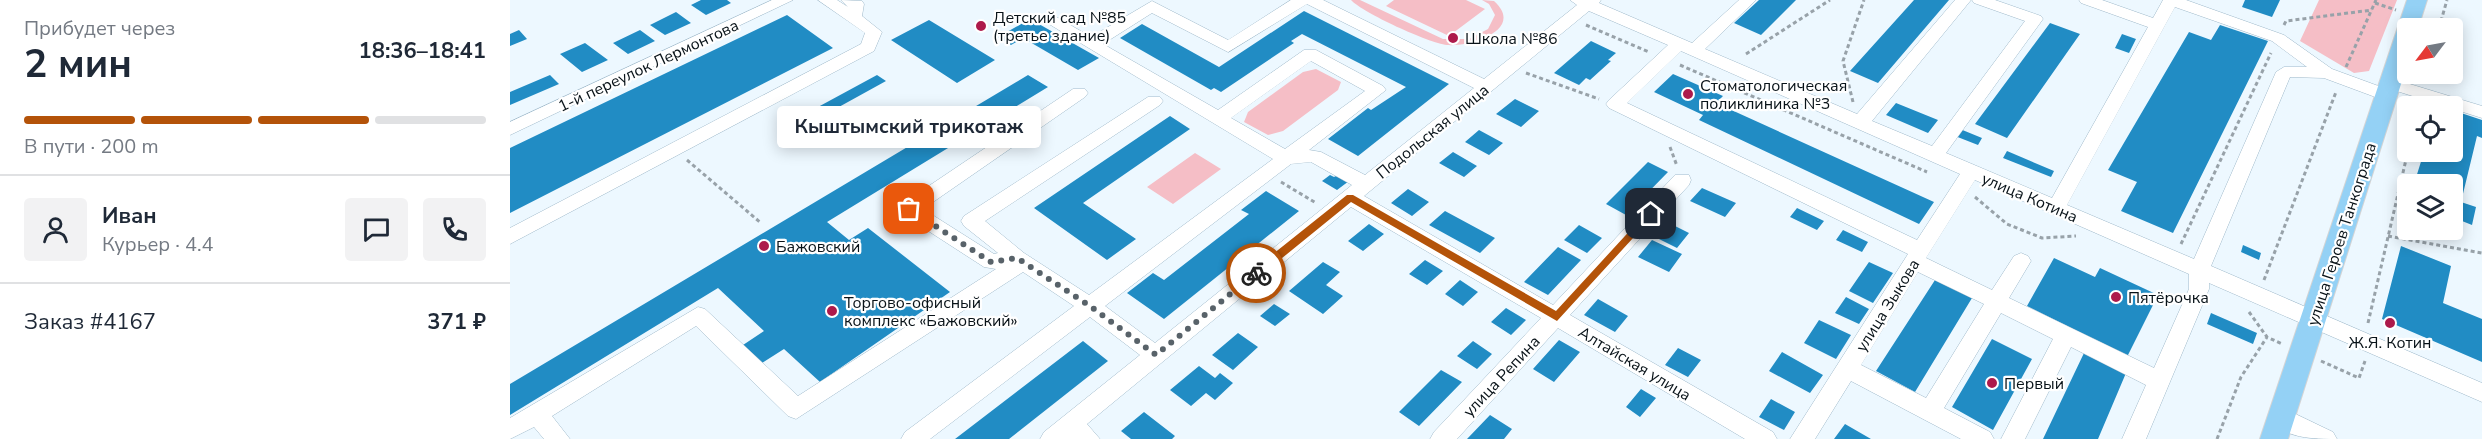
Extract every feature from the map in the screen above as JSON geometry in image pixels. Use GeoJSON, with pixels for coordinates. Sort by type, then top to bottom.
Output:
{"type":"FeatureCollection","features":[{"type":"Feature","properties":{"kind":"main road","name":"улица Героев Танкограда"},"geometry":{"type":"LineString","coordinates":[[2411,18],[2417,0]]}},
{"type":"Feature","properties":{"kind":"main road","name":"улица Героев Танкограда"},"geometry":{"type":"LineString","coordinates":[[2277,428],[2397,62]]}},
{"type":"Feature","properties":{"kind":"street","name":"1-й переулок Лермонтова"},"geometry":{"type":"LineString","coordinates":[[510,129],[785,0]]}},
{"type":"Feature","properties":{"kind":"street"},"geometry":{"type":"LineString","coordinates":[[510,237],[868,47],[874,32],[826,0]]}},
{"type":"Feature","properties":{"kind":"street"},"geometry":{"type":"LineString","coordinates":[[849,0],[856,4],[854,18]]}},
{"type":"Feature","properties":{"kind":"street"},"geometry":{"type":"LineString","coordinates":[[1091,44],[1152,6],[1228,47],[1302,0]]}},
{"type":"Feature","properties":{"kind":"street"},"geometry":{"type":"LineString","coordinates":[[1311,0],[1486,87]]}},
{"type":"Feature","properties":{"kind":"street"},"geometry":{"type":"LineString","coordinates":[[1748,0],[1686,47],[1664,58],[1615,104],[1918,256],[2065,337],[2159,381]]}},
{"type":"Feature","properties":{"kind":"street"},"geometry":{"type":"LineString","coordinates":[[1860,123],[1963,0]]}},
{"type":"Feature","properties":{"kind":"street"},"geometry":{"type":"LineString","coordinates":[[1933,164],[2035,19],[1980,0]]}},
{"type":"Feature","properties":{"kind":"street"},"geometry":{"type":"LineString","coordinates":[[2087,0],[2158,25]]}},
{"type":"Feature","properties":{"kind":"street"},"geometry":{"type":"LineString","coordinates":[[2056,208],[2171,0],[2204,5],[2278,38],[2334,76]]}},
{"type":"Feature","properties":{"kind":"street","name":"Подольская улица"},"geometry":{"type":"LineString","coordinates":[[1052,439],[1486,87],[1582,6]]}},
{"type":"Feature","properties":{"kind":"street","name":"улица Котина"},"geometry":{"type":"LineString","coordinates":[[1582,6],[1686,47],[1860,123],[1933,164],[1966,179],[2056,208],[2482,393]]}},
{"type":"Feature","properties":{"kind":"street"},"geometry":{"type":"LineString","coordinates":[[1047,18],[1286,158]]}},
{"type":"Feature","properties":{"kind":"street"},"geometry":{"type":"LineString","coordinates":[[913,439],[1377,90],[1310,54],[1218,118]]}},
{"type":"Feature","properties":{"kind":"street"},"geometry":{"type":"LineString","coordinates":[[2134,439],[2199,289],[2199,270],[2284,72],[2334,76],[2482,112]]}},
{"type":"Feature","properties":{"kind":"street"},"geometry":{"type":"LineString","coordinates":[[1019,260],[991,262],[909,209],[1079,93]]}},
{"type":"Feature","properties":{"kind":"street"},"geometry":{"type":"LineString","coordinates":[[1154,101],[971,220],[1019,260],[1090,306],[1156,355]]}},
{"type":"Feature","properties":{"kind":"street","name":"Алтайская улица"},"geometry":{"type":"LineString","coordinates":[[1286,158],[1314,156],[1358,190],[1557,317],[1764,439]]}},
{"type":"Feature","properties":{"kind":"street","name":"улица Зыкова"},"geometry":{"type":"LineString","coordinates":[[1802,439],[1966,179]]}},
{"type":"Feature","properties":{"kind":"street","name":"улица Репина"},"geometry":{"type":"LineString","coordinates":[[1442,439],[1682,180]]}},
{"type":"Feature","properties":{"kind":"street"},"geometry":{"type":"LineString","coordinates":[[510,430],[698,315],[796,409],[1019,260]]}},
{"type":"Feature","properties":{"kind":"street"},"geometry":{"type":"LineString","coordinates":[[1930,411],[1999,301],[2021,261]]}},
{"type":"Feature","properties":{"kind":"street"},"geometry":{"type":"LineString","coordinates":[[2013,439],[2065,337]]}},
{"type":"Feature","properties":{"kind":"street"},"geometry":{"type":"LineString","coordinates":[[1847,368],[1982,439]]}},
{"type":"Feature","properties":{"kind":"street"},"geometry":{"type":"LineString","coordinates":[[537,414],[558,439]]}},
{"type":"Feature","properties":{"kind":"street"},"geometry":{"type":"LineString","coordinates":[[1070,424],[1088,439]]}},
{"type":"Feature","properties":{"kind":"street"},"geometry":{"type":"LineString","coordinates":[[2277,428],[2325,439]]}},
{"type":"Feature","properties":{"kind":"path"},"geometry":{"type":"LineString","coordinates":[[1746,54],[1830,0]]}},
{"type":"Feature","properties":{"kind":"path"},"geometry":{"type":"LineString","coordinates":[[1853,102],[1843,61],[1864,0]]}},
{"type":"Feature","properties":{"kind":"path"},"geometry":{"type":"LineString","coordinates":[[2376,0],[2334,76],[2258,296],[2248,310],[2267,337],[2359,378],[2371,345],[2367,328],[2405,162]]}},
{"type":"Feature","properties":{"kind":"path"},"geometry":{"type":"LineString","coordinates":[[2442,18],[2447,0]]}},
{"type":"Feature","properties":{"kind":"path"},"geometry":{"type":"LineString","coordinates":[[1582,6],[1664,58],[1933,164]]}},
{"type":"Feature","properties":{"kind":"path"},"geometry":{"type":"LineString","coordinates":[[2181,245],[2286,21],[2372,10]]}},
{"type":"Feature","properties":{"kind":"path"},"geometry":{"type":"LineString","coordinates":[[1511,66],[1555,85],[1615,104]]}},
{"type":"Feature","properties":{"kind":"path"},"geometry":{"type":"LineString","coordinates":[[1676,133],[1668,142],[1682,180]]}},
{"type":"Feature","properties":{"kind":"path"},"geometry":{"type":"LineString","coordinates":[[675,150],[762,223]]}},
{"type":"Feature","properties":{"kind":"path"},"geometry":{"type":"LineString","coordinates":[[1266,173],[1321,206]]}},
{"type":"Feature","properties":{"kind":"path"},"geometry":{"type":"LineString","coordinates":[[1966,179],[2007,224],[2042,238],[2074,235],[2084,239]]}},
{"type":"Feature","properties":{"kind":"path"},"geometry":{"type":"LineString","coordinates":[[2388,236],[2482,253]]}},
{"type":"Feature","properties":{"kind":"path"},"geometry":{"type":"LineString","coordinates":[[2217,439],[2241,378],[2267,337]]}},
{"type":"Feature","properties":{"kind":"shaded area"},"geometry":{"type":"Polygon","coordinates":[[[1351,0],[1360,0],[1443,39],[1469,39],[1488,29],[1495,15],[1489,4],[1482,0],[1494,1],[1502,11],[1503,20],[1499,28],[1491,35],[1480,40],[1447,45],[1397,27],[1351,0]]]}},
{"type":"Feature","properties":{"kind":"shaded area"},"geometry":{"type":"Polygon","coordinates":[[[1394,0],[1466,0],[1485,9],[1449,36],[1386,6],[1394,0]]]}},
{"type":"Feature","properties":{"kind":"shaded area"},"geometry":{"type":"Polygon","coordinates":[[[2319,0],[2397,0],[2369,71],[2354,73],[2300,41],[2319,0]]]}},
{"type":"Feature","properties":{"kind":"shaded area"},"geometry":{"type":"Polygon","coordinates":[[[1316,69],[1341,82],[1338,90],[1283,131],[1268,135],[1244,122],[1248,112],[1303,72],[1316,69]]]}},
{"type":"Feature","properties":{"kind":"shaded area"},"geometry":{"type":"Polygon","coordinates":[[[1195,153],[1221,169],[1173,204],[1147,187],[1195,153]]]}},
{"type":"Feature","properties":{"kind":"building"},"geometry":{"type":"Polygon","coordinates":[[[701,0],[727,0],[731,3],[706,15],[691,5],[701,0]]]}},
{"type":"Feature","properties":{"kind":"building"},"geometry":{"type":"Polygon","coordinates":[[[1759,0],[1796,0],[1761,35],[1734,23],[1759,0]]]}},
{"type":"Feature","properties":{"kind":"building"},"geometry":{"type":"Polygon","coordinates":[[[1914,0],[1949,0],[1878,83],[1850,71],[1914,0]]]}},
{"type":"Feature","properties":{"kind":"building"},"geometry":{"type":"Polygon","coordinates":[[[2245,0],[2280,0],[2272,17],[2242,7],[2245,0]]]}},
{"type":"Feature","properties":{"kind":"building"},"geometry":{"type":"Polygon","coordinates":[[[1304,11],[1449,84],[1358,156],[1328,139],[1368,108],[1371,110],[1406,87],[1302,34],[1291,41],[1294,43],[1221,92],[1214,88],[1211,90],[1120,38],[1142,24],[1219,67],[1304,11]]]}},
{"type":"Feature","properties":{"kind":"building"},"geometry":{"type":"Polygon","coordinates":[[[676,12],[691,23],[665,35],[650,25],[676,12]]]}},
{"type":"Feature","properties":{"kind":"building"},"geometry":{"type":"Polygon","coordinates":[[[787,15],[833,48],[510,213],[510,148],[787,15]]]}},
{"type":"Feature","properties":{"kind":"building"},"geometry":{"type":"Polygon","coordinates":[[[1030,19],[1099,58],[1078,70],[1023,38],[1011,45],[998,37],[1030,19]]]}},
{"type":"Feature","properties":{"kind":"building"},"geometry":{"type":"Polygon","coordinates":[[[929,20],[995,60],[957,83],[891,40],[929,20]]]}},
{"type":"Feature","properties":{"kind":"building"},"geometry":{"type":"Polygon","coordinates":[[[2050,23],[2080,34],[2007,138],[1975,124],[2050,23]]]}},
{"type":"Feature","properties":{"kind":"building"},"geometry":{"type":"Polygon","coordinates":[[[2220,25],[2268,41],[2173,233],[2121,211],[2137,182],[2108,170],[2189,32],[2211,40],[2220,25]]]}},
{"type":"Feature","properties":{"kind":"building"},"geometry":{"type":"Polygon","coordinates":[[[519,30],[527,39],[510,46],[510,34],[519,30]]]}},
{"type":"Feature","properties":{"kind":"building"},"geometry":{"type":"Polygon","coordinates":[[[640,30],[655,41],[628,54],[613,43],[640,30]]]}},
{"type":"Feature","properties":{"kind":"building"},"geometry":{"type":"Polygon","coordinates":[[[2122,34],[2136,39],[2129,53],[2115,48],[2122,34]]]}},
{"type":"Feature","properties":{"kind":"building"},"geometry":{"type":"Polygon","coordinates":[[[1591,41],[1616,53],[1608,60],[1611,61],[1590,80],[1586,78],[1579,85],[1554,73],[1591,41]]]}},
{"type":"Feature","properties":{"kind":"building"},"geometry":{"type":"Polygon","coordinates":[[[585,43],[608,60],[582,72],[560,54],[585,43]]]}},
{"type":"Feature","properties":{"kind":"building"},"geometry":{"type":"Polygon","coordinates":[[[1673,74],[1723,96],[1716,103],[1934,202],[1919,224],[1699,120],[1703,115],[1654,92],[1673,74]]]}},
{"type":"Feature","properties":{"kind":"building"},"geometry":{"type":"Polygon","coordinates":[[[550,75],[559,84],[510,105],[510,92],[550,75]]]}},
{"type":"Feature","properties":{"kind":"building"},"geometry":{"type":"Polygon","coordinates":[[[877,75],[886,81],[828,113],[818,107],[877,75]]]}},
{"type":"Feature","properties":{"kind":"building"},"geometry":{"type":"Polygon","coordinates":[[[1028,75],[1048,87],[827,222],[849,240],[868,228],[950,292],[820,382],[784,349],[762,363],[743,345],[764,331],[718,288],[510,415],[510,384],[1028,75]]]}},
{"type":"Feature","properties":{"kind":"building"},"geometry":{"type":"Polygon","coordinates":[[[1515,99],[1539,111],[1521,127],[1496,114],[1515,99]]]}},
{"type":"Feature","properties":{"kind":"building"},"geometry":{"type":"Polygon","coordinates":[[[1896,103],[1938,120],[1928,133],[1886,115],[1896,103]]]}},
{"type":"Feature","properties":{"kind":"building"},"geometry":{"type":"Polygon","coordinates":[[[2463,114],[2482,120],[2482,138],[2477,136],[2463,194],[2463,174],[2417,174],[2421,162],[2463,162],[2463,114]]]}},
{"type":"Feature","properties":{"kind":"building"},"geometry":{"type":"Polygon","coordinates":[[[1170,116],[1190,129],[1083,203],[1136,239],[1107,260],[1034,208],[1170,116]]]}},
{"type":"Feature","properties":{"kind":"building"},"geometry":{"type":"Polygon","coordinates":[[[1960,129],[1982,138],[1978,145],[1955,136],[1960,129]]]}},
{"type":"Feature","properties":{"kind":"building"},"geometry":{"type":"Polygon","coordinates":[[[1479,130],[1503,143],[1489,155],[1465,142],[1479,130]]]}},
{"type":"Feature","properties":{"kind":"building"},"geometry":{"type":"Polygon","coordinates":[[[2007,151],[2054,171],[2051,177],[2003,158],[2007,151]]]}},
{"type":"Feature","properties":{"kind":"building"},"geometry":{"type":"Polygon","coordinates":[[[1453,152],[1477,166],[1464,177],[1439,163],[1453,152]]]}},
{"type":"Feature","properties":{"kind":"building"},"geometry":{"type":"Polygon","coordinates":[[[1648,162],[1668,172],[1626,215],[1606,204],[1648,162]]]}},
{"type":"Feature","properties":{"kind":"building"},"geometry":{"type":"Polygon","coordinates":[[[1330,175],[1334,177],[1338,175],[1349,181],[1337,190],[1322,181],[1330,175]]]}},
{"type":"Feature","properties":{"kind":"building"},"geometry":{"type":"Polygon","coordinates":[[[1702,188],[1736,203],[1725,217],[1690,201],[1702,188]]]}},
{"type":"Feature","properties":{"kind":"building"},"geometry":{"type":"Polygon","coordinates":[[[1408,189],[1429,202],[1412,216],[1391,203],[1408,189]]]}},
{"type":"Feature","properties":{"kind":"building"},"geometry":{"type":"Polygon","coordinates":[[[1266,191],[1299,211],[1164,319],[1127,293],[1153,273],[1164,280],[1249,214],[1241,210],[1266,191]]]}},
{"type":"Feature","properties":{"kind":"building"},"geometry":{"type":"Polygon","coordinates":[[[2463,203],[2476,207],[2472,225],[2463,221],[2463,203]]]}},
{"type":"Feature","properties":{"kind":"building"},"geometry":{"type":"Polygon","coordinates":[[[1797,208],[1824,221],[1817,230],[1790,217],[1797,208]]]}},
{"type":"Feature","properties":{"kind":"building"},"geometry":{"type":"Polygon","coordinates":[[[1445,211],[1495,238],[1480,253],[1429,225],[1445,211]]]}},
{"type":"Feature","properties":{"kind":"building"},"geometry":{"type":"Polygon","coordinates":[[[1667,222],[1689,233],[1677,248],[1655,237],[1667,222]]]}},
{"type":"Feature","properties":{"kind":"building"},"geometry":{"type":"Polygon","coordinates":[[[1369,224],[1384,234],[1363,251],[1348,241],[1369,224]]]}},
{"type":"Feature","properties":{"kind":"building"},"geometry":{"type":"Polygon","coordinates":[[[1579,225],[1602,238],[1587,253],[1564,240],[1579,225]]]}},
{"type":"Feature","properties":{"kind":"building"},"geometry":{"type":"Polygon","coordinates":[[[1843,230],[1868,242],[1862,252],[1836,240],[1843,230]]]}},
{"type":"Feature","properties":{"kind":"building"},"geometry":{"type":"Polygon","coordinates":[[[1652,240],[1682,254],[1669,272],[1638,257],[1652,240]]]}},
{"type":"Feature","properties":{"kind":"building"},"geometry":{"type":"Polygon","coordinates":[[[2243,245],[2261,253],[2259,260],[2241,252],[2243,245]]]}},
{"type":"Feature","properties":{"kind":"building"},"geometry":{"type":"Polygon","coordinates":[[[2401,246],[2451,266],[2443,303],[2482,319],[2482,362],[2382,319],[2401,246]]]}},
{"type":"Feature","properties":{"kind":"building"},"geometry":{"type":"Polygon","coordinates":[[[1558,247],[1581,260],[1548,295],[1524,282],[1558,247]]]}},
{"type":"Feature","properties":{"kind":"building"},"geometry":{"type":"Polygon","coordinates":[[[2054,258],[2095,277],[2100,268],[2158,295],[2126,359],[2065,330],[2067,326],[2027,306],[2054,258]]]}},
{"type":"Feature","properties":{"kind":"building"},"geometry":{"type":"Polygon","coordinates":[[[1425,260],[1443,271],[1427,285],[1409,274],[1425,260]]]}},
{"type":"Feature","properties":{"kind":"building"},"geometry":{"type":"Polygon","coordinates":[[[1323,262],[1340,272],[1326,285],[1343,296],[1323,314],[1289,291],[1323,262]]]}},
{"type":"Feature","properties":{"kind":"building"},"geometry":{"type":"Polygon","coordinates":[[[1869,262],[1893,273],[1873,303],[1849,291],[1869,262]]]}},
{"type":"Feature","properties":{"kind":"building"},"geometry":{"type":"Polygon","coordinates":[[[1460,280],[1478,292],[1463,306],[1445,294],[1460,280]]]}},
{"type":"Feature","properties":{"kind":"building"},"geometry":{"type":"Polygon","coordinates":[[[1935,280],[1972,298],[1915,392],[1876,371],[1935,280]]]}},
{"type":"Feature","properties":{"kind":"building"},"geometry":{"type":"Polygon","coordinates":[[[1846,297],[1869,309],[1859,324],[1835,313],[1846,297]]]}},
{"type":"Feature","properties":{"kind":"building"},"geometry":{"type":"Polygon","coordinates":[[[1598,299],[1628,316],[1615,332],[1584,315],[1598,299]]]}},
{"type":"Feature","properties":{"kind":"building"},"geometry":{"type":"Polygon","coordinates":[[[1274,304],[1290,314],[1275,326],[1260,316],[1274,304]]]}},
{"type":"Feature","properties":{"kind":"building"},"geometry":{"type":"Polygon","coordinates":[[[1506,308],[1526,320],[1511,335],[1491,322],[1506,308]]]}},
{"type":"Feature","properties":{"kind":"building"},"geometry":{"type":"Polygon","coordinates":[[[2211,313],[2257,333],[2253,344],[2207,324],[2211,313]]]}},
{"type":"Feature","properties":{"kind":"building"},"geometry":{"type":"Polygon","coordinates":[[[1819,320],[1851,335],[1836,359],[1804,343],[1819,320]]]}},
{"type":"Feature","properties":{"kind":"building"},"geometry":{"type":"Polygon","coordinates":[[[1238,333],[1258,347],[1233,370],[1212,355],[1238,333]]]}},
{"type":"Feature","properties":{"kind":"building","name":"Первый"},"geometry":{"type":"Polygon","coordinates":[[[1992,339],[2032,359],[1993,430],[1952,407],[1992,339]]]}},
{"type":"Feature","properties":{"kind":"building"},"geometry":{"type":"Polygon","coordinates":[[[1559,340],[1580,352],[1554,382],[1533,369],[1559,340]]]}},
{"type":"Feature","properties":{"kind":"building"},"geometry":{"type":"Polygon","coordinates":[[[1083,341],[1108,361],[1009,439],[955,439],[1083,341]]]}},
{"type":"Feature","properties":{"kind":"building"},"geometry":{"type":"Polygon","coordinates":[[[1473,341],[1492,354],[1477,369],[1457,356],[1473,341]]]}},
{"type":"Feature","properties":{"kind":"building"},"geometry":{"type":"Polygon","coordinates":[[[1678,348],[1701,360],[1688,377],[1665,365],[1678,348]]]}},
{"type":"Feature","properties":{"kind":"building"},"geometry":{"type":"Polygon","coordinates":[[[1782,352],[1823,375],[1810,393],[1769,371],[1782,352]]]}},
{"type":"Feature","properties":{"kind":"building"},"geometry":{"type":"Polygon","coordinates":[[[2084,353],[2126,373],[2098,439],[2043,439],[2084,353]]]}},
{"type":"Feature","properties":{"kind":"building"},"geometry":{"type":"Polygon","coordinates":[[[1199,366],[1215,378],[1220,373],[1233,383],[1215,400],[1206,393],[1191,406],[1170,390],[1199,366]]]}},
{"type":"Feature","properties":{"kind":"building"},"geometry":{"type":"Polygon","coordinates":[[[1441,370],[1462,382],[1419,426],[1399,412],[1441,370]]]}},
{"type":"Feature","properties":{"kind":"building"},"geometry":{"type":"Polygon","coordinates":[[[1641,389],[1656,398],[1640,417],[1626,407],[1641,389]]]}},
{"type":"Feature","properties":{"kind":"building"},"geometry":{"type":"Polygon","coordinates":[[[1771,399],[1795,412],[1784,430],[1759,417],[1771,399]]]}},
{"type":"Feature","properties":{"kind":"building"},"geometry":{"type":"Polygon","coordinates":[[[1144,412],[1175,436],[1172,439],[1131,439],[1121,431],[1144,412]]]}},
{"type":"Feature","properties":{"kind":"building"},"geometry":{"type":"Polygon","coordinates":[[[1490,415],[1512,429],[1504,439],[1467,439],[1490,415]]]}},
{"type":"Feature","properties":{"kind":"building"},"geometry":{"type":"Polygon","coordinates":[[[1845,424],[1871,439],[1834,439],[1845,424]]]}},
{"type":"Feature","properties":{"kind":"way so far"},"geometry":{"type":"LineString","coordinates":[[909,209],[991,262],[1017,258],[1090,306],[1156,355],[1256,273]]}},
{"type":"Feature","properties":{"kind":"place","name":"Детский сад №85 (третье здание)"},"geometry":{"type":"Point","coordinates":[981,26]}},
{"type":"Feature","properties":{"kind":"place","name":"Школа №86"},"geometry":{"type":"Point","coordinates":[1453,38]}},
{"type":"Feature","properties":{"kind":"place","name":"Стоматологическая поликлиника №3"},"geometry":{"type":"Point","coordinates":[1688,94]}},
{"type":"Feature","properties":{"kind":"place","name":"Кыштымский трикотаж"},"geometry":{"type":"Point","coordinates":[909,209]}},
{"type":"Feature","properties":{"kind":"place","name":"Бажовский"},"geometry":{"type":"Point","coordinates":[764,246]}},
{"type":"Feature","properties":{"kind":"place","name":"Пятёрочка"},"geometry":{"type":"Point","coordinates":[2116,297]}},
{"type":"Feature","properties":{"kind":"place","name":"Торгово-офисный комплекс «Бажовский»"},"geometry":{"type":"Point","coordinates":[832,311]}},
{"type":"Feature","properties":{"kind":"place","name":"Ж.Я. Котин"},"geometry":{"type":"Point","coordinates":[2390,323]}},
{"type":"Feature","properties":{"kind":"place","name":"Первый"},"geometry":{"type":"Point","coordinates":[1992,383]}},
{"type":"Feature","properties":{"kind":"route"},"geometry":{"type":"LineString","coordinates":[[1256,273],[1350,197],[1557,317],[1651,214]]}}]}
